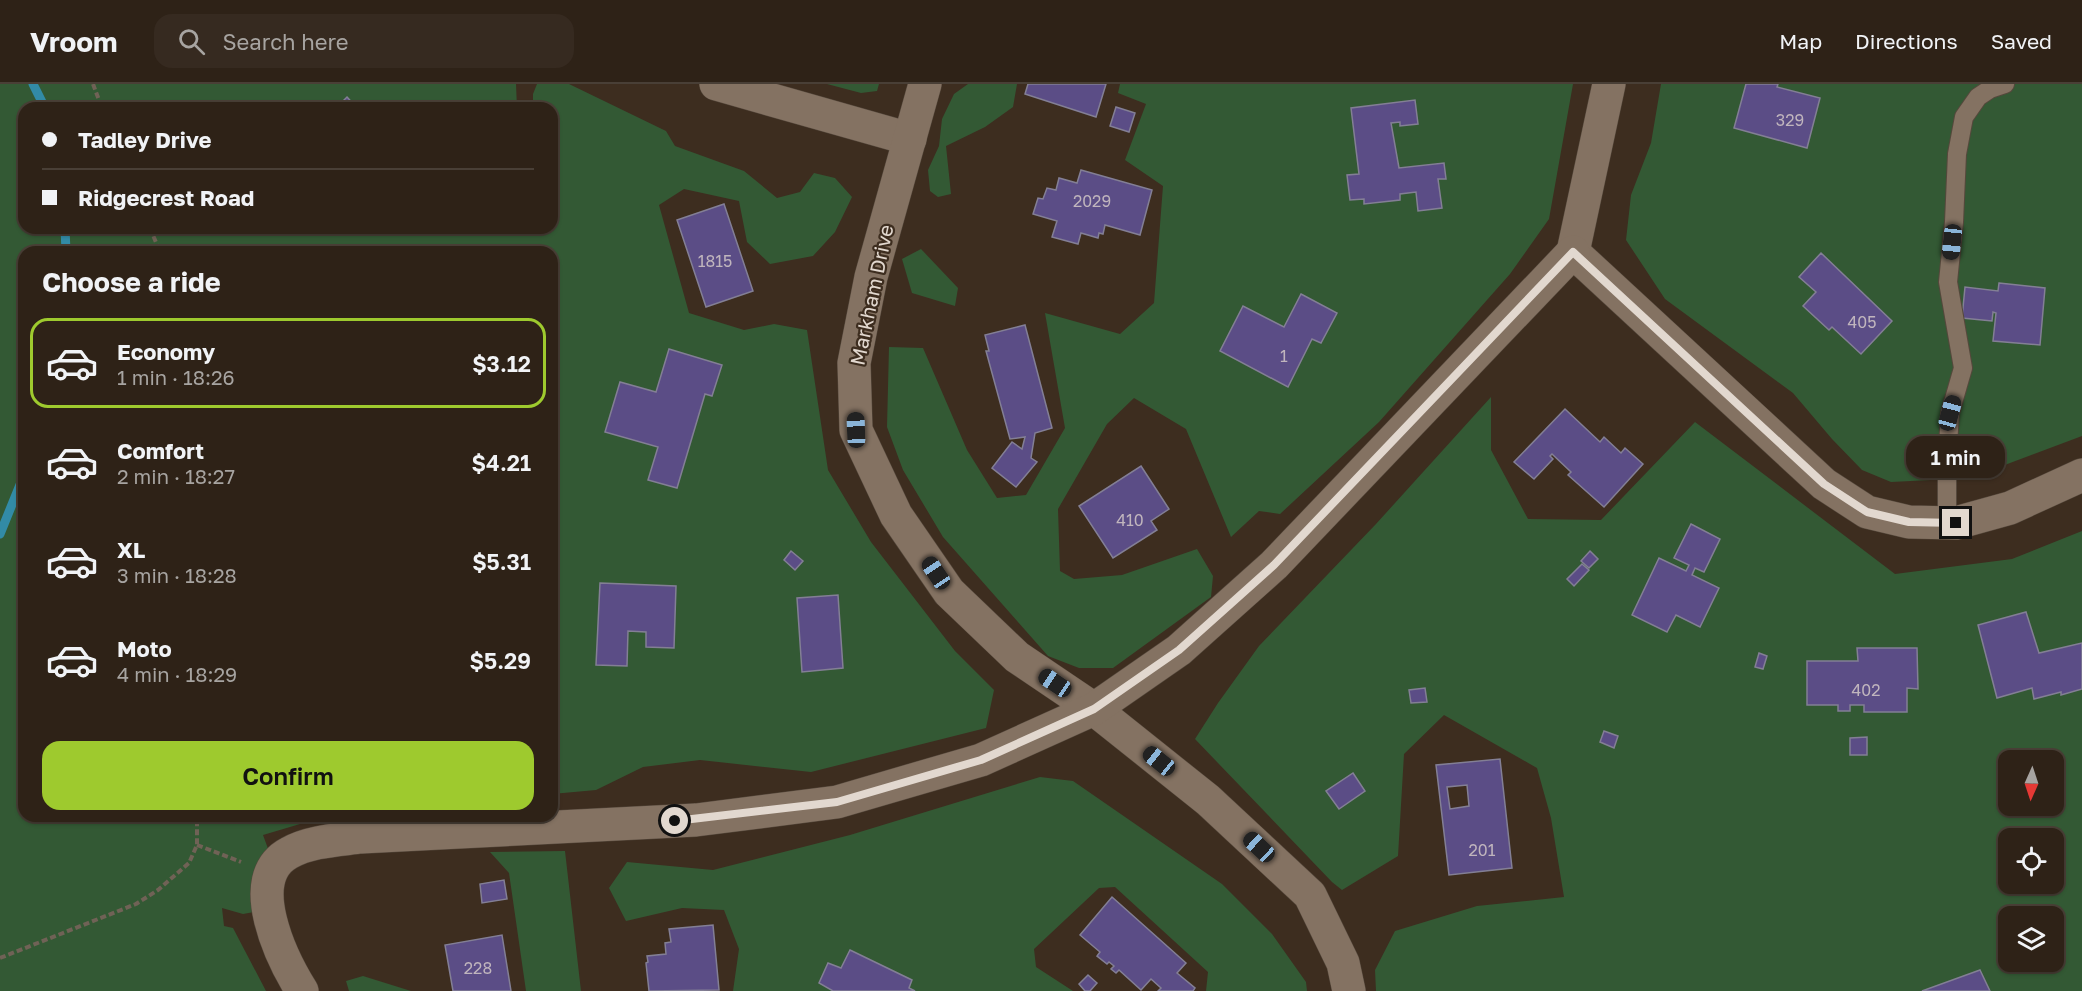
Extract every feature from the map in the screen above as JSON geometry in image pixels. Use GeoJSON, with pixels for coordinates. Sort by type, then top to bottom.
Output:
{"type":"FeatureCollection","features":[{"type":"Feature","properties":{"kind":"street"},"geometry":{"type":"LineString","coordinates":[[716,84],[910,139]]}},
{"type":"Feature","properties":{"kind":"street","name":"Markham Drive"},"geometry":{"type":"LineString","coordinates":[[925,84],[872,277],[854,363],[856,430],[896,514],[949,592],[1017,657],[1094,709],[1208,800],[1310,895],[1343,963],[1349,991]]}},
{"type":"Feature","properties":{"kind":"street"},"geometry":{"type":"LineString","coordinates":[[302,991],[275,934],[266,892],[274,867],[288,853],[326,842],[361,837],[696,820],[837,802],[981,760],[1094,709],[1179,650],[1274,565],[1573,252],[1609,84]]}},
{"type":"Feature","properties":{"kind":"street"},"geometry":{"type":"LineString","coordinates":[[1573,252],[1824,484],[1867,512],[1909,522],[1956,523],[2010,508],[2082,475]]}},
{"type":"Feature","properties":{"kind":"lane"},"geometry":{"type":"LineString","coordinates":[[1947,523],[1950,413],[1963,368],[1948,282],[1954,222],[1957,153],[1964,117],[1978,97],[1990,89],[2005,84]]}},
{"type":"Feature","properties":{"kind":"path"},"geometry":{"type":"LineString","coordinates":[[93,84],[100,102]]}},
{"type":"Feature","properties":{"kind":"path"},"geometry":{"type":"LineString","coordinates":[[0,958],[136,904],[175,877],[189,863],[197,845],[197,822]]}},
{"type":"Feature","properties":{"kind":"path"},"geometry":{"type":"LineString","coordinates":[[197,845],[274,867]]}},
{"type":"Feature","properties":{"kind":"green space"},"geometry":{"type":"Polygon","coordinates":[[[0,84],[516,84],[517,102],[18,102],[18,234],[558,234],[558,102],[533,102],[537,84],[569,84],[666,131],[675,146],[744,171],[777,198],[800,192],[814,173],[835,178],[852,197],[835,232],[813,256],[770,264],[747,242],[739,201],[684,189],[659,205],[689,313],[744,330],[774,324],[807,330],[828,470],[871,542],[955,651],[994,690],[986,728],[811,772],[700,760],[643,767],[596,790],[558,793],[558,246],[18,246],[18,822],[307,822],[263,835],[270,854],[254,912],[243,914],[222,908],[224,926],[233,928],[266,991],[0,991],[0,84]]]}},
{"type":"Feature","properties":{"kind":"green space"},"geometry":{"type":"Polygon","coordinates":[[[827,84],[879,84],[877,91],[861,93],[827,84]]]}},
{"type":"Feature","properties":{"kind":"green space"},"geometry":{"type":"Polygon","coordinates":[[[968,84],[1017,84],[1013,107],[985,127],[946,146],[951,194],[938,197],[930,191],[928,170],[939,146],[942,119],[954,94],[968,84]]]}},
{"type":"Feature","properties":{"kind":"green space"},"geometry":{"type":"Polygon","coordinates":[[[1120,84],[1573,84],[1549,219],[1510,274],[1379,422],[1280,514],[1259,511],[1231,537],[1186,429],[1134,398],[1107,424],[1058,509],[1060,571],[1074,579],[1122,575],[1197,549],[1213,576],[1211,597],[1113,668],[1079,668],[1048,656],[943,537],[903,470],[887,427],[889,347],[923,348],[967,450],[997,498],[1026,495],[1065,428],[1045,313],[1120,334],[1154,303],[1163,186],[1125,160],[1146,104],[1118,93],[1120,84]]]}},
{"type":"Feature","properties":{"kind":"green space"},"geometry":{"type":"Polygon","coordinates":[[[1661,84],[2082,84],[2082,436],[1986,472],[1931,480],[1891,482],[1862,470],[1793,393],[1665,299],[1626,240],[1631,195],[1651,143],[1661,84]]]}},
{"type":"Feature","properties":{"kind":"green space"},"geometry":{"type":"Polygon","coordinates":[[[921,249],[958,288],[955,306],[912,293],[902,259],[921,249]]]}},
{"type":"Feature","properties":{"kind":"green space"},"geometry":{"type":"Polygon","coordinates":[[[1491,397],[1491,450],[1528,519],[1601,520],[1695,422],[1895,574],[2012,559],[2082,531],[2082,991],[1376,991],[1375,970],[1395,931],[1477,906],[1564,897],[1551,818],[1537,768],[1444,715],[1404,754],[1398,856],[1342,890],[1195,739],[1259,646],[1376,524],[1491,397]]]}},
{"type":"Feature","properties":{"kind":"green space"},"geometry":{"type":"Polygon","coordinates":[[[1040,777],[1073,781],[1222,884],[1272,934],[1306,982],[1307,991],[1206,991],[1208,972],[1115,887],[1099,888],[1034,949],[1036,967],[1073,991],[733,991],[739,949],[724,910],[682,908],[626,921],[609,888],[627,862],[713,870],[850,835],[1040,777]]]}},
{"type":"Feature","properties":{"kind":"green space"},"geometry":{"type":"Polygon","coordinates":[[[565,851],[581,991],[526,991],[509,873],[490,852],[565,851]]]}},
{"type":"Feature","properties":{"kind":"green space"},"geometry":{"type":"Polygon","coordinates":[[[363,976],[411,991],[349,991],[346,981],[363,976]]]}},
{"type":"Feature","properties":{"kind":"building"},"geometry":{"type":"Polygon","coordinates":[[[1028,84],[1106,84],[1096,117],[1025,94],[1028,84]]]}},
{"type":"Feature","properties":{"kind":"building"},"geometry":{"type":"Polygon","coordinates":[[[1746,84],[1778,84],[1777,87],[1820,98],[1807,148],[1734,128],[1746,84]]]}},
{"type":"Feature","properties":{"kind":"building"},"geometry":{"type":"Polygon","coordinates":[[[347,97],[352,102],[342,102],[347,97]]]}},
{"type":"Feature","properties":{"kind":"building"},"geometry":{"type":"Polygon","coordinates":[[[1415,100],[1418,124],[1400,126],[1400,122],[1391,123],[1399,168],[1444,163],[1446,179],[1438,179],[1442,208],[1418,211],[1416,192],[1400,194],[1400,200],[1364,204],[1364,199],[1350,200],[1347,175],[1359,174],[1351,108],[1415,100]]]}},
{"type":"Feature","properties":{"kind":"building"},"geometry":{"type":"Polygon","coordinates":[[[1116,107],[1135,113],[1129,132],[1110,126],[1116,107]]]}},
{"type":"Feature","properties":{"kind":"building"},"geometry":{"type":"Polygon","coordinates":[[[1081,170],[1152,190],[1140,235],[1105,225],[1103,234],[1099,233],[1098,238],[1081,233],[1078,244],[1052,237],[1057,221],[1033,214],[1038,198],[1043,199],[1047,188],[1056,190],[1059,178],[1077,183],[1081,170]]]}},
{"type":"Feature","properties":{"kind":"building"},"geometry":{"type":"Polygon","coordinates":[[[724,204],[753,291],[706,307],[677,220],[724,204]]]}},
{"type":"Feature","properties":{"kind":"building"},"geometry":{"type":"Polygon","coordinates":[[[1821,253],[1892,321],[1861,354],[1832,327],[1829,330],[1803,306],[1816,292],[1799,277],[1821,253]]]}},
{"type":"Feature","properties":{"kind":"building"},"geometry":{"type":"Polygon","coordinates":[[[1999,283],[2045,288],[2040,345],[1993,341],[1996,313],[1993,312],[1992,321],[1962,318],[1965,287],[1998,291],[1999,283]]]}},
{"type":"Feature","properties":{"kind":"building"},"geometry":{"type":"Polygon","coordinates":[[[1301,294],[1337,313],[1321,343],[1312,339],[1288,387],[1220,351],[1243,306],[1284,327],[1301,294]]]}},
{"type":"Feature","properties":{"kind":"building"},"geometry":{"type":"Polygon","coordinates":[[[1025,325],[1052,428],[1035,433],[1031,458],[1037,462],[1016,487],[992,468],[1012,442],[1022,449],[1025,437],[1010,439],[986,351],[989,351],[985,335],[1025,325]]]}},
{"type":"Feature","properties":{"kind":"building"},"geometry":{"type":"Polygon","coordinates":[[[669,349],[722,365],[712,396],[705,394],[677,488],[648,480],[658,447],[605,432],[620,382],[656,392],[669,349]]]}},
{"type":"Feature","properties":{"kind":"building"},"geometry":{"type":"Polygon","coordinates":[[[1565,409],[1600,442],[1604,437],[1621,453],[1625,448],[1643,464],[1604,507],[1568,475],[1571,472],[1552,454],[1550,456],[1553,459],[1534,479],[1514,462],[1565,409]]]}},
{"type":"Feature","properties":{"kind":"building"},"geometry":{"type":"Polygon","coordinates":[[[1141,466],[1169,509],[1151,521],[1157,530],[1113,558],[1079,506],[1141,466]]]}},
{"type":"Feature","properties":{"kind":"building"},"geometry":{"type":"Polygon","coordinates":[[[1691,524],[1720,539],[1704,572],[1695,568],[1692,575],[1719,588],[1700,627],[1676,615],[1667,632],[1632,615],[1659,558],[1686,571],[1689,565],[1674,558],[1691,524]]]}},
{"type":"Feature","properties":{"kind":"building"},"geometry":{"type":"Polygon","coordinates":[[[791,551],[803,561],[795,570],[784,560],[791,551]]]}},
{"type":"Feature","properties":{"kind":"building"},"geometry":{"type":"Polygon","coordinates":[[[1590,551],[1598,559],[1589,568],[1581,561],[1590,551]]]}},
{"type":"Feature","properties":{"kind":"building"},"geometry":{"type":"Polygon","coordinates":[[[1582,564],[1589,570],[1574,586],[1567,579],[1582,564]]]}},
{"type":"Feature","properties":{"kind":"building"},"geometry":{"type":"Polygon","coordinates":[[[600,583],[676,586],[674,648],[646,647],[646,632],[628,631],[627,666],[596,665],[600,583]]]}},
{"type":"Feature","properties":{"kind":"building"},"geometry":{"type":"Polygon","coordinates":[[[838,595],[843,668],[802,672],[797,598],[838,595]]]}},
{"type":"Feature","properties":{"kind":"building"},"geometry":{"type":"Polygon","coordinates":[[[2026,612],[2039,653],[2082,643],[2082,689],[2034,699],[2032,688],[1997,698],[1978,625],[2026,612]]]}},
{"type":"Feature","properties":{"kind":"building"},"geometry":{"type":"Polygon","coordinates":[[[1857,648],[1917,648],[1918,689],[1907,688],[1907,712],[1864,712],[1864,705],[1850,705],[1850,711],[1838,711],[1838,705],[1807,705],[1807,661],[1858,661],[1857,648]]]}},
{"type":"Feature","properties":{"kind":"building"},"geometry":{"type":"Polygon","coordinates":[[[1759,653],[1767,656],[1763,669],[1755,667],[1759,653]]]}},
{"type":"Feature","properties":{"kind":"building"},"geometry":{"type":"Polygon","coordinates":[[[1425,688],[1427,702],[1411,703],[1409,690],[1425,688]]]}},
{"type":"Feature","properties":{"kind":"building"},"geometry":{"type":"Polygon","coordinates":[[[1604,731],[1618,736],[1614,748],[1600,742],[1604,731]]]}},
{"type":"Feature","properties":{"kind":"building"},"geometry":{"type":"Polygon","coordinates":[[[1867,737],[1867,755],[1850,755],[1850,738],[1867,737]]]}},
{"type":"Feature","properties":{"kind":"building"},"geometry":{"type":"Polygon","coordinates":[[[1500,759],[1512,868],[1449,875],[1436,765],[1500,759]],[[1467,785],[1447,787],[1450,809],[1469,806],[1467,785]]]}},
{"type":"Feature","properties":{"kind":"building"},"geometry":{"type":"Polygon","coordinates":[[[1353,773],[1365,791],[1339,809],[1326,791],[1353,773]]]}},
{"type":"Feature","properties":{"kind":"building"},"geometry":{"type":"Polygon","coordinates":[[[504,880],[507,899],[482,903],[480,884],[504,880]]]}},
{"type":"Feature","properties":{"kind":"building"},"geometry":{"type":"Polygon","coordinates":[[[1112,897],[1186,963],[1177,973],[1195,988],[1193,991],[1158,991],[1161,988],[1151,979],[1141,990],[1119,970],[1116,973],[1111,969],[1114,966],[1109,962],[1107,964],[1097,956],[1100,952],[1080,935],[1112,897]]]}},
{"type":"Feature","properties":{"kind":"building"},"geometry":{"type":"Polygon","coordinates":[[[713,925],[719,990],[649,991],[647,956],[666,954],[665,943],[671,942],[669,929],[713,925]]]}},
{"type":"Feature","properties":{"kind":"building"},"geometry":{"type":"Polygon","coordinates":[[[502,935],[511,991],[453,991],[445,945],[502,935]]]}},
{"type":"Feature","properties":{"kind":"building"},"geometry":{"type":"Polygon","coordinates":[[[850,950],[912,980],[909,988],[915,991],[833,991],[819,983],[828,963],[841,968],[850,950]]]}},
{"type":"Feature","properties":{"kind":"building"},"geometry":{"type":"Polygon","coordinates":[[[1980,970],[1990,991],[1922,991],[1980,970]]]}},
{"type":"Feature","properties":{"kind":"building"},"geometry":{"type":"Polygon","coordinates":[[[1088,975],[1097,983],[1090,991],[1085,991],[1079,984],[1088,975]]]}},
{"type":"Feature","properties":{"kind":"waterway"},"geometry":{"type":"LineString","coordinates":[[33,84],[42,102]]}},
{"type":"Feature","properties":{"kind":"waterway"},"geometry":{"type":"LineString","coordinates":[[65,234],[66,246]]}},
{"type":"Feature","properties":{"kind":"waterway"},"geometry":{"type":"LineString","coordinates":[[0,534],[18,490]]}},
{"type":"Feature","properties":{"kind":"route"},"geometry":{"type":"LineString","coordinates":[[675,821],[837,802],[981,760],[1094,709],[1179,650],[1274,565],[1573,252],[1824,484],[1867,512],[1909,522],[1956,523]]}}]}
